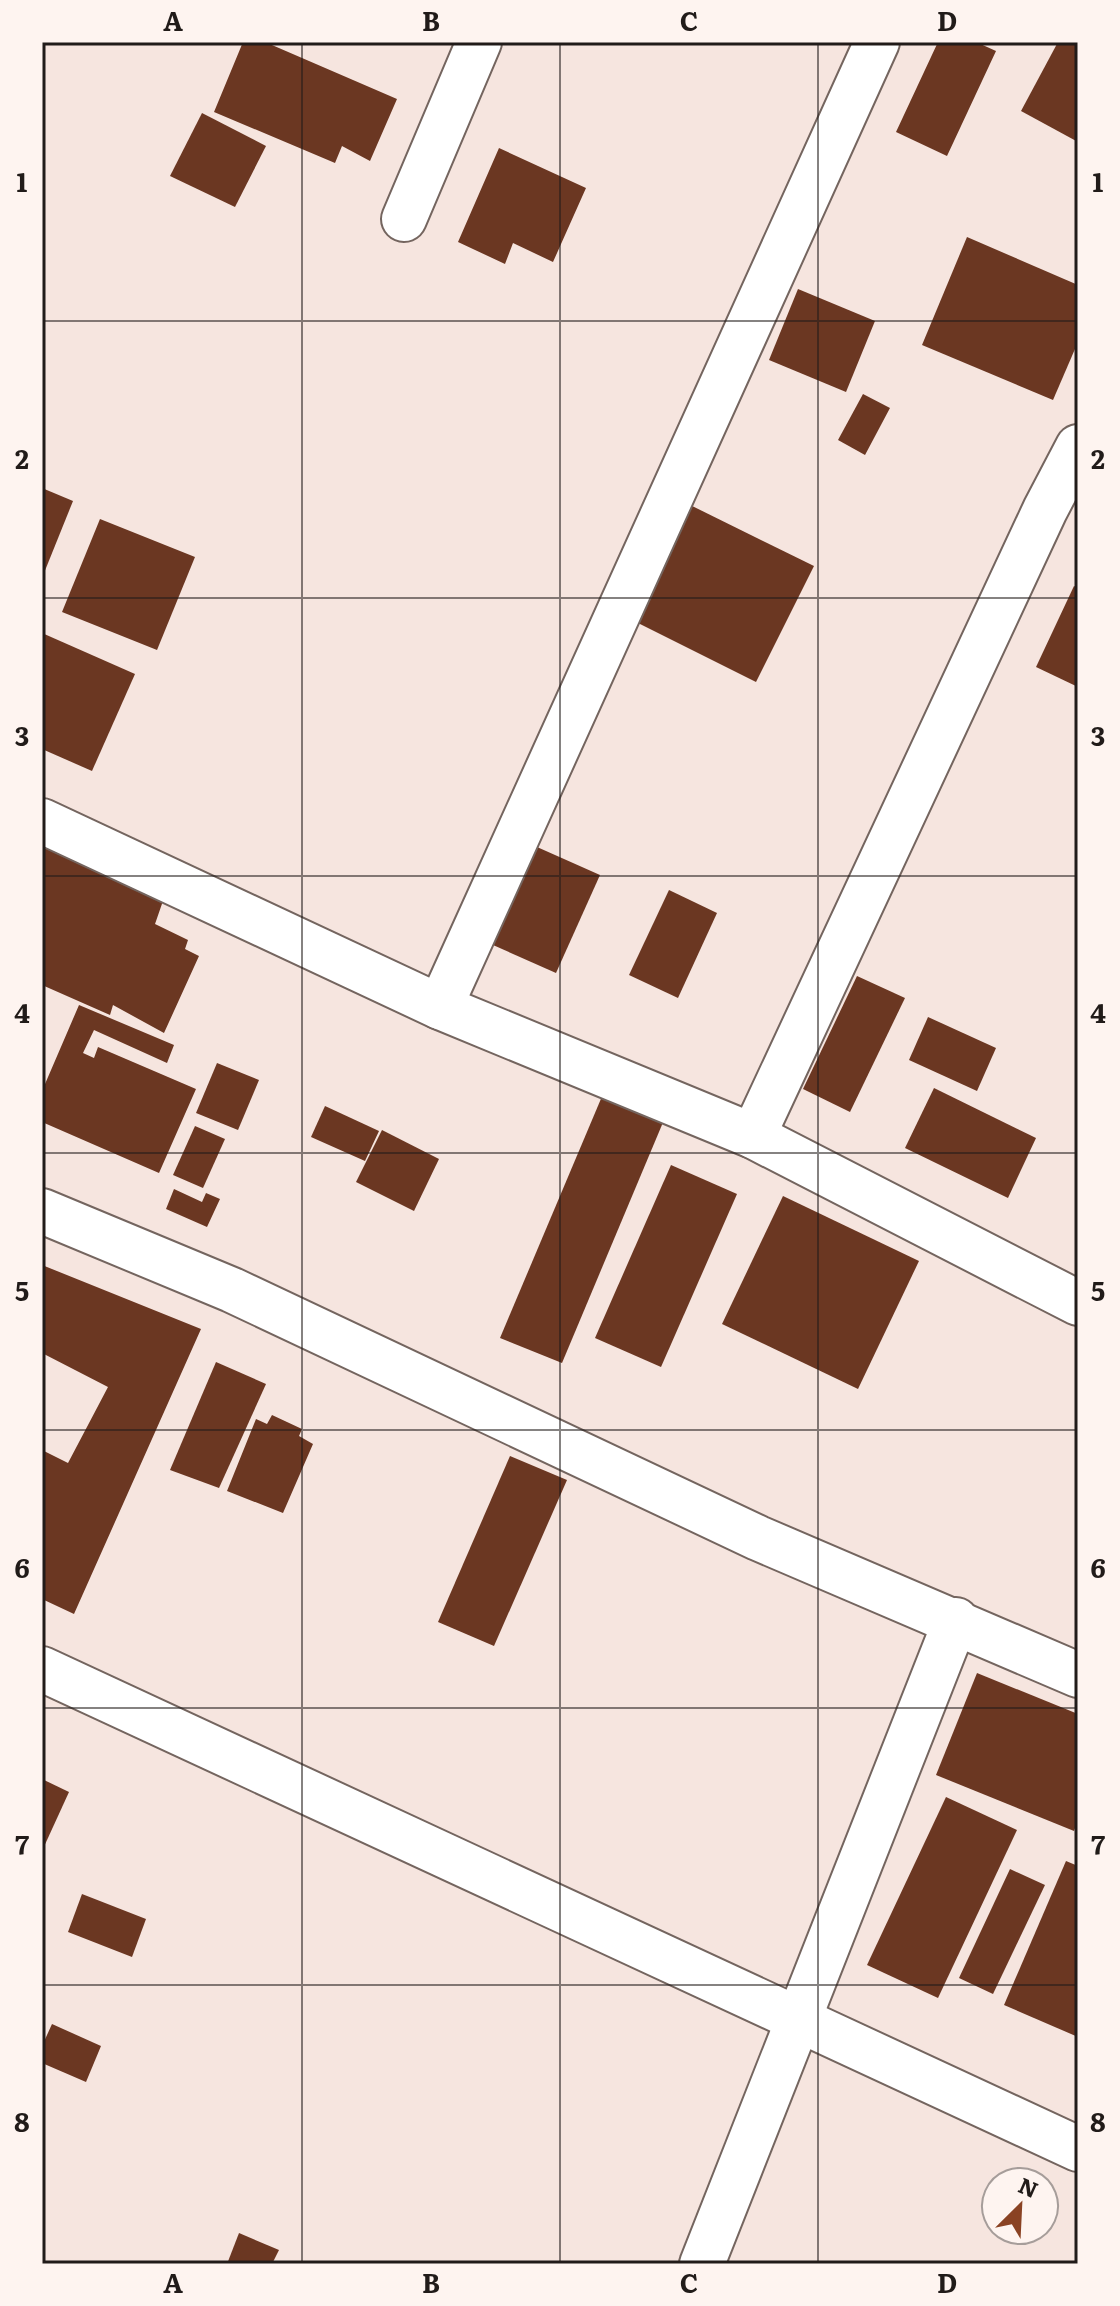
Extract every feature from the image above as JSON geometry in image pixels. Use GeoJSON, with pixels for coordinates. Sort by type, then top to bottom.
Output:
{"type":"FeatureCollection","features":[{"type":"Feature","properties":{"kind":"street"},"geometry":{"type":"LineString","coordinates":[[404,219],[479,42]]}},
{"type":"Feature","properties":{"kind":"street"},"geometry":{"type":"LineString","coordinates":[[440,1007],[877,42]]}},
{"type":"Feature","properties":{"kind":"street"},"geometry":{"type":"LineString","coordinates":[[753,1136],[1045,510],[1078,447]]}},
{"type":"Feature","properties":{"kind":"street"},"geometry":{"type":"LineString","coordinates":[[42,821],[440,1007],[753,1136],[1078,1303]]}},
{"type":"Feature","properties":{"kind":"street"},"geometry":{"type":"LineString","coordinates":[[42,1211],[232,1290],[758,1538],[956,1620],[1078,1675]]}},
{"type":"Feature","properties":{"kind":"street"},"geometry":{"type":"LineString","coordinates":[[702,2264],[956,1620]]}},
{"type":"Feature","properties":{"kind":"street"},"geometry":{"type":"LineString","coordinates":[[42,1669],[799,2017],[1078,2149]]}},
{"type":"Feature","properties":{"kind":"building"},"geometry":{"type":"Polygon","coordinates":[[[243,42],[265,42],[397,99],[370,161],[342,146],[335,163],[214,112],[243,42]]]}},
{"type":"Feature","properties":{"kind":"building"},"geometry":{"type":"Polygon","coordinates":[[[938,42],[976,42],[996,51],[947,156],[896,132],[938,42]]]}},
{"type":"Feature","properties":{"kind":"building"},"geometry":{"type":"Polygon","coordinates":[[[1058,42],[1078,42],[1078,142],[1021,111],[1058,42]]]}},
{"type":"Feature","properties":{"kind":"building"},"geometry":{"type":"Polygon","coordinates":[[[202,113],[266,146],[235,207],[170,176],[202,113]]]}},
{"type":"Feature","properties":{"kind":"building"},"geometry":{"type":"Polygon","coordinates":[[[499,148],[586,188],[553,262],[513,243],[505,264],[458,242],[499,148]]]}},
{"type":"Feature","properties":{"kind":"building"},"geometry":{"type":"Polygon","coordinates":[[[967,237],[1078,285],[1078,342],[1053,400],[922,345],[967,237]]]}},
{"type":"Feature","properties":{"kind":"building"},"geometry":{"type":"Polygon","coordinates":[[[798,289],[875,321],[846,392],[769,360],[798,289]]]}},
{"type":"Feature","properties":{"kind":"building"},"geometry":{"type":"Polygon","coordinates":[[[863,394],[890,408],[865,455],[838,440],[863,394]]]}},
{"type":"Feature","properties":{"kind":"building"},"geometry":{"type":"Polygon","coordinates":[[[42,488],[73,501],[42,578],[42,488]]]}},
{"type":"Feature","properties":{"kind":"building"},"geometry":{"type":"Polygon","coordinates":[[[682,501],[814,566],[756,682],[624,616],[682,501]]]}},
{"type":"Feature","properties":{"kind":"building"},"geometry":{"type":"Polygon","coordinates":[[[100,519],[195,557],[157,650],[62,612],[100,519]]]}},
{"type":"Feature","properties":{"kind":"building"},"geometry":{"type":"Polygon","coordinates":[[[1074,586],[1078,588],[1078,687],[1036,667],[1074,586]]]}},
{"type":"Feature","properties":{"kind":"building"},"geometry":{"type":"Polygon","coordinates":[[[42,633],[135,674],[92,771],[42,749],[42,633]]]}},
{"type":"Feature","properties":{"kind":"building"},"geometry":{"type":"Polygon","coordinates":[[[42,843],[164,898],[155,924],[188,940],[185,949],[199,956],[164,1033],[113,1005],[110,1015],[42,985],[42,843]]]}},
{"type":"Feature","properties":{"kind":"building"},"geometry":{"type":"Polygon","coordinates":[[[537,847],[600,875],[556,973],[493,945],[537,847]]]}},
{"type":"Feature","properties":{"kind":"building"},"geometry":{"type":"Polygon","coordinates":[[[669,890],[717,913],[678,998],[629,975],[669,890]]]}},
{"type":"Feature","properties":{"kind":"building"},"geometry":{"type":"Polygon","coordinates":[[[857,976],[905,998],[850,1112],[803,1089],[857,976]]]}},
{"type":"Feature","properties":{"kind":"building"},"geometry":{"type":"Polygon","coordinates":[[[79,1005],[174,1045],[167,1063],[94,1030],[83,1053],[94,1058],[98,1047],[196,1089],[159,1173],[42,1122],[42,1091],[79,1005]]]}},
{"type":"Feature","properties":{"kind":"building"},"geometry":{"type":"Polygon","coordinates":[[[928,1017],[996,1048],[977,1091],[909,1060],[928,1017]]]}},
{"type":"Feature","properties":{"kind":"building"},"geometry":{"type":"Polygon","coordinates":[[[217,1063],[259,1080],[238,1130],[196,1113],[217,1063]]]}},
{"type":"Feature","properties":{"kind":"building"},"geometry":{"type":"Polygon","coordinates":[[[934,1088],[1036,1138],[1008,1198],[905,1148],[934,1088]]]}},
{"type":"Feature","properties":{"kind":"building"},"geometry":{"type":"Polygon","coordinates":[[[603,1094],[664,1120],[562,1363],[500,1338],[603,1094]]]}},
{"type":"Feature","properties":{"kind":"building"},"geometry":{"type":"Polygon","coordinates":[[[325,1106],[379,1131],[365,1161],[311,1137],[325,1106]]]}},
{"type":"Feature","properties":{"kind":"building"},"geometry":{"type":"Polygon","coordinates":[[[195,1126],[225,1139],[203,1188],[173,1175],[195,1126]]]}},
{"type":"Feature","properties":{"kind":"building"},"geometry":{"type":"Polygon","coordinates":[[[382,1130],[439,1159],[414,1211],[356,1182],[382,1130]]]}},
{"type":"Feature","properties":{"kind":"building"},"geometry":{"type":"Polygon","coordinates":[[[671,1165],[737,1194],[661,1367],[595,1338],[671,1165]]]}},
{"type":"Feature","properties":{"kind":"building"},"geometry":{"type":"Polygon","coordinates":[[[174,1189],[202,1202],[206,1193],[220,1199],[207,1227],[166,1209],[174,1189]]]}},
{"type":"Feature","properties":{"kind":"building"},"geometry":{"type":"Polygon","coordinates":[[[783,1196],[919,1261],[858,1389],[722,1324],[783,1196]]]}},
{"type":"Feature","properties":{"kind":"building"},"geometry":{"type":"Polygon","coordinates":[[[42,1265],[201,1329],[74,1614],[42,1599],[42,1450],[68,1463],[108,1387],[42,1353],[42,1265]]]}},
{"type":"Feature","properties":{"kind":"building"},"geometry":{"type":"Polygon","coordinates":[[[216,1362],[266,1384],[219,1488],[170,1470],[216,1362]]]}},
{"type":"Feature","properties":{"kind":"building"},"geometry":{"type":"Polygon","coordinates":[[[272,1415],[302,1429],[299,1436],[313,1444],[283,1513],[227,1491],[256,1419],[267,1424],[272,1415]]]}},
{"type":"Feature","properties":{"kind":"building"},"geometry":{"type":"Polygon","coordinates":[[[510,1456],[567,1480],[494,1646],[438,1622],[510,1456]]]}},
{"type":"Feature","properties":{"kind":"building"},"geometry":{"type":"Polygon","coordinates":[[[977,1673],[1078,1714],[1078,1820],[1074,1831],[936,1775],[977,1673]]]}},
{"type":"Feature","properties":{"kind":"building"},"geometry":{"type":"Polygon","coordinates":[[[42,1779],[69,1792],[42,1851],[42,1779]]]}},
{"type":"Feature","properties":{"kind":"building"},"geometry":{"type":"Polygon","coordinates":[[[946,1797],[1017,1830],[938,1998],[867,1965],[946,1797]]]}},
{"type":"Feature","properties":{"kind":"building"},"geometry":{"type":"Polygon","coordinates":[[[1066,1861],[1078,1866],[1078,2037],[1004,2005],[1066,1861]]]}},
{"type":"Feature","properties":{"kind":"building"},"geometry":{"type":"Polygon","coordinates":[[[1010,1869],[1045,1885],[993,1994],[959,1978],[1010,1869]]]}},
{"type":"Feature","properties":{"kind":"building"},"geometry":{"type":"Polygon","coordinates":[[[82,1894],[146,1919],[132,1957],[68,1932],[82,1894]]]}},
{"type":"Feature","properties":{"kind":"building"},"geometry":{"type":"Polygon","coordinates":[[[52,2024],[101,2046],[86,2082],[42,2063],[42,2046],[52,2024]]]}},
{"type":"Feature","properties":{"kind":"building"},"geometry":{"type":"Polygon","coordinates":[[[239,2233],[279,2250],[272,2264],[227,2264],[239,2233]]]}}]}
